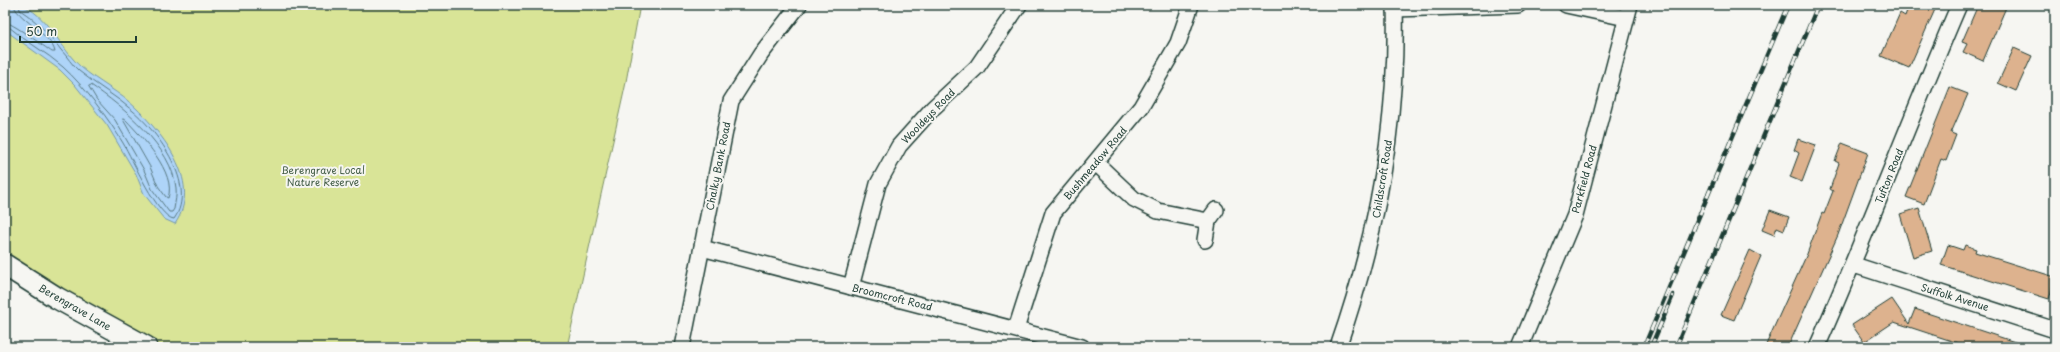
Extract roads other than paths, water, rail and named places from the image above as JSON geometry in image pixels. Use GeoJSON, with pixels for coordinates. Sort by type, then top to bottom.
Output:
{"type":"FeatureCollection","features":[{"type":"Feature","properties":{"kind":"street","name":"Chalky Bank Road"},"geometry":{"type":"LineString","coordinates":[[682,347],[731,101],[761,54],[799,5]]}},
{"type":"Feature","properties":{"kind":"street","name":"Wooldeys Road"},"geometry":{"type":"LineString","coordinates":[[851,287],[878,184],[898,146],[933,108],[977,68],[1019,5]]}},
{"type":"Feature","properties":{"kind":"street","name":"Bushmeadow Road"},"geometry":{"type":"LineString","coordinates":[[1016,329],[1053,213],[1141,107],[1178,43],[1191,5]]}},
{"type":"Feature","properties":{"kind":"street"},"geometry":{"type":"LineString","coordinates":[[1395,7],[1518,5]]}},
{"type":"Feature","properties":{"kind":"street"},"geometry":{"type":"LineString","coordinates":[[1566,5],[1628,11]]}},
{"type":"Feature","properties":{"kind":"street","name":"Tufton Road"},"geometry":{"type":"LineString","coordinates":[[1817,347],[1854,265],[1929,76],[1959,5]]}},
{"type":"Feature","properties":{"kind":"street","name":"Childscroft Road"},"geometry":{"type":"LineString","coordinates":[[1338,347],[1366,259],[1383,182],[1392,104],[1395,7]]}},
{"type":"Feature","properties":{"kind":"street","name":"Parkfield Road"},"geometry":{"type":"LineString","coordinates":[[1520,347],[1575,215],[1628,11]]}},
{"type":"Feature","properties":{"kind":"street"},"geometry":{"type":"LineString","coordinates":[[1096,163],[1134,199],[1158,211],[1212,215],[1204,240]]}},
{"type":"Feature","properties":{"kind":"street","name":"Broomcroft Road"},"geometry":{"type":"LineString","coordinates":[[702,248],[1082,347]]}},
{"type":"Feature","properties":{"kind":"street","name":"Berengrave Lane"},"geometry":{"type":"LineString","coordinates":[[5,265],[57,298],[146,347]]}},
{"type":"Feature","properties":{"kind":"street","name":"Suffolk Avenue"},"geometry":{"type":"LineString","coordinates":[[1854,265],[2055,330]]}},
{"type":"Feature","properties":{"kind":"water"},"geometry":{"type":"Polygon","coordinates":[[[5,5],[20,5],[38,15],[81,67],[137,109],[159,134],[177,162],[185,193],[182,209],[175,224],[164,219],[144,194],[136,174],[107,125],[75,85],[60,70],[5,30],[5,5]]]}},
{"type":"Feature","properties":{"kind":"railway"},"geometry":{"type":"LineString","coordinates":[[1644,347],[1788,5]]}},
{"type":"Feature","properties":{"kind":"railway"},"geometry":{"type":"LineString","coordinates":[[1676,347],[1818,5]]}},
{"type":"Feature","properties":{"kind":"railway"},"geometry":{"type":"LineString","coordinates":[[1651,347],[1673,295]]}},
{"type":"Feature","properties":{"kind":"park label","name":"Berengrave Local Nature Reserve"},"geometry":{"type":"Point","coordinates":[323,176]}}]}
